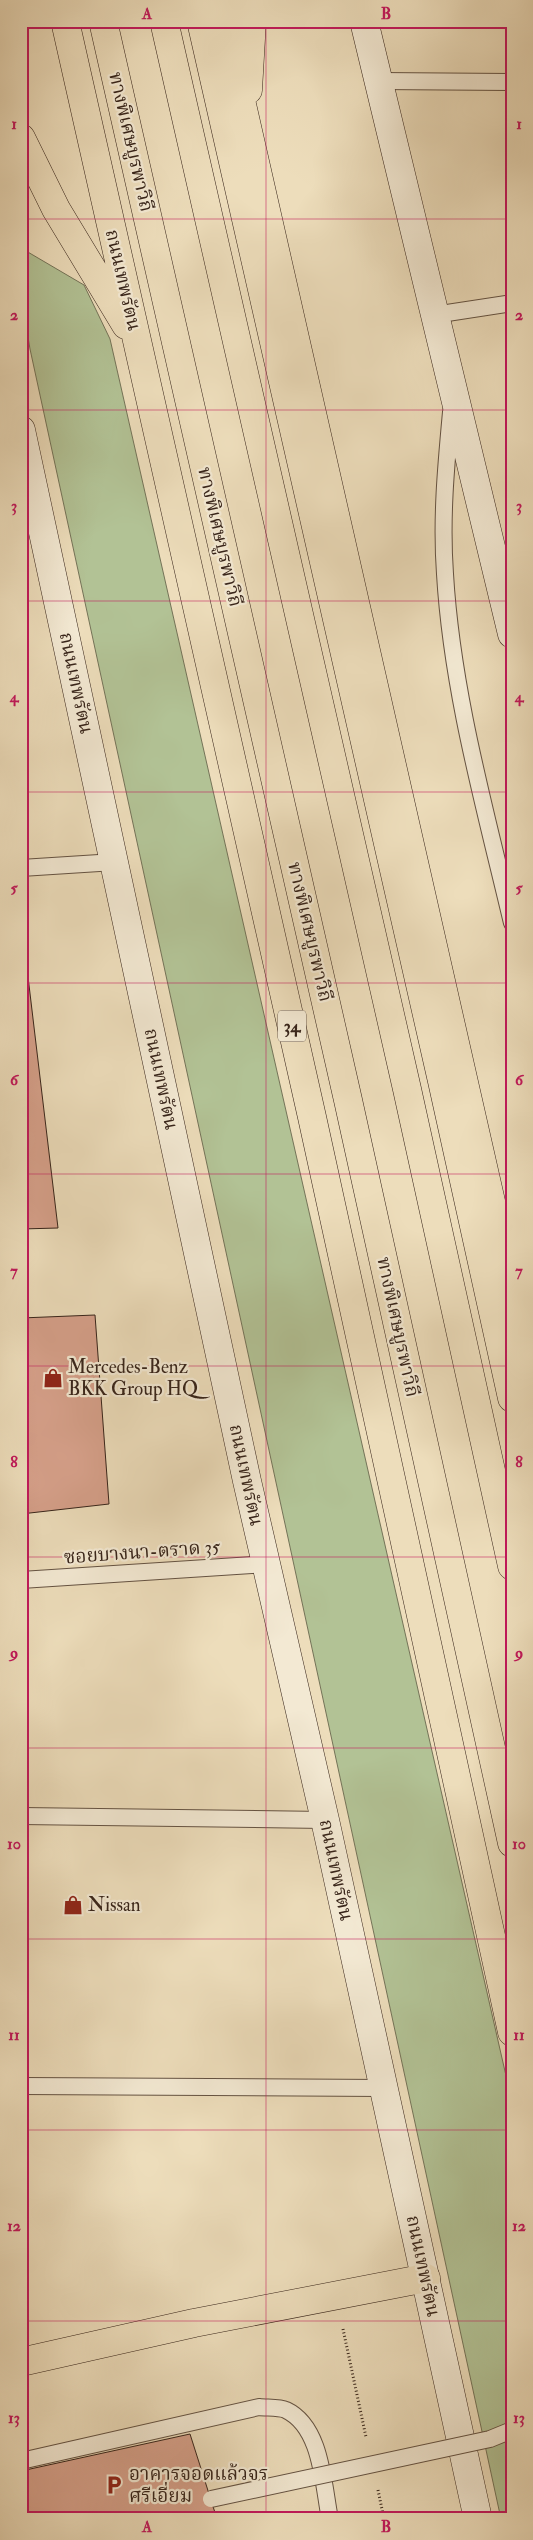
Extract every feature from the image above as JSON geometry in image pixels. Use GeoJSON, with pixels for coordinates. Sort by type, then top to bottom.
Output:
{"type":"FeatureCollection","features":[{"type":"Feature","properties":{"kind":"main road","name":"ถนนเทพรัตน"},"geometry":{"type":"LineString","coordinates":[[65,21],[312,1117],[512,2032]]}},
{"type":"Feature","properties":{"kind":"main road","name":"ทางพิเศษบูรพาวิถี"},"geometry":{"type":"LineString","coordinates":[[103,21],[348,1100],[512,1843]]}},
{"type":"Feature","properties":{"kind":"main road"},"geometry":{"type":"LineString","coordinates":[[164,21],[407,1089],[512,1566]]}},
{"type":"Feature","properties":{"kind":"main road"},"geometry":{"type":"LineString","coordinates":[[201,21],[442,1081],[512,1398]]}},
{"type":"Feature","properties":{"kind":"main road"},"geometry":{"type":"LineString","coordinates":[[223,21],[512,1294]]}},
{"type":"Feature","properties":{"kind":"main road"},"geometry":{"type":"LineString","coordinates":[[246,123],[252,21]]}},
{"type":"Feature","properties":{"kind":"main road"},"geometry":{"type":"LineString","coordinates":[[364,21],[512,634]]}},
{"type":"Feature","properties":{"kind":"main road"},"geometry":{"type":"LineString","coordinates":[[21,138],[56,209],[138,346]]}},
{"type":"Feature","properties":{"kind":"main road","name":"ถนนเทพรัตน"},"geometry":{"type":"LineString","coordinates":[[21,430],[266,1564],[325,1820],[478,2519]]}},
{"type":"Feature","properties":{"kind":"main road"},"geometry":{"type":"LineString","coordinates":[[21,2362],[336,2295],[426,2278]]}},
{"type":"Feature","properties":{"kind":"lane"},"geometry":{"type":"LineString","coordinates":[[379,81],[512,82]]}},
{"type":"Feature","properties":{"kind":"lane"},"geometry":{"type":"LineString","coordinates":[[434,315],[512,303]]}},
{"type":"Feature","properties":{"kind":"lane"},"geometry":{"type":"LineString","coordinates":[[452,389],[443,512],[445,575],[453,646],[469,735],[512,923]]}},
{"type":"Feature","properties":{"kind":"lane"},"geometry":{"type":"LineString","coordinates":[[21,868],[114,862]]}},
{"type":"Feature","properties":{"kind":"lane","name":"ซอยบางนา-ตราด 35"},"geometry":{"type":"LineString","coordinates":[[21,1580],[266,1564]]}},
{"type":"Feature","properties":{"kind":"lane"},"geometry":{"type":"LineString","coordinates":[[21,1816],[325,1820]]}},
{"type":"Feature","properties":{"kind":"lane"},"geometry":{"type":"LineString","coordinates":[[21,2086],[384,2088]]}},
{"type":"Feature","properties":{"kind":"lane"},"geometry":{"type":"LineString","coordinates":[[21,2461],[259,2408],[286,2410],[306,2426],[316,2448],[330,2519]]}},
{"type":"Feature","properties":{"kind":"lane"},"geometry":{"type":"LineString","coordinates":[[210,2499],[490,2439],[512,2430]]}},
{"type":"Feature","properties":{"kind":"path"},"geometry":{"type":"LineString","coordinates":[[336,2295],[367,2441]]}},
{"type":"Feature","properties":{"kind":"path"},"geometry":{"type":"LineString","coordinates":[[378,2490],[384,2519]]}},
{"type":"Feature","properties":{"kind":"green space"},"geometry":{"type":"Polygon","coordinates":[[[21,248],[84,285],[110,339],[512,2102],[512,2519],[501,2519],[30,349],[21,295],[21,248]]]}},
{"type":"Feature","properties":{"kind":"building"},"geometry":{"type":"Polygon","coordinates":[[[21,918],[58,1228],[21,1229],[21,918]]]}},
{"type":"Feature","properties":{"kind":"building"},"geometry":{"type":"Polygon","coordinates":[[[95,1315],[109,1504],[21,1514],[21,1318],[95,1315]]]}},
{"type":"Feature","properties":{"kind":"building","name":"อาคารจอดแล้วจร ศรีเอี่ยม"},"geometry":{"type":"Polygon","coordinates":[[[190,2434],[217,2519],[21,2519],[21,2471],[190,2434]]]}},
{"type":"Feature","properties":{"kind":"place","name":"Mercedes-Benz BKK Group HQ"},"geometry":{"type":"Point","coordinates":[53,1378]}},
{"type":"Feature","properties":{"kind":"place","name":"Nissan"},"geometry":{"type":"Point","coordinates":[73,1905]}},
{"type":"Feature","properties":{"kind":"place","name":"อาคารจอดแล้วจร ศรีเอี่ยม"},"geometry":{"type":"Point","coordinates":[114,2485]}}]}
